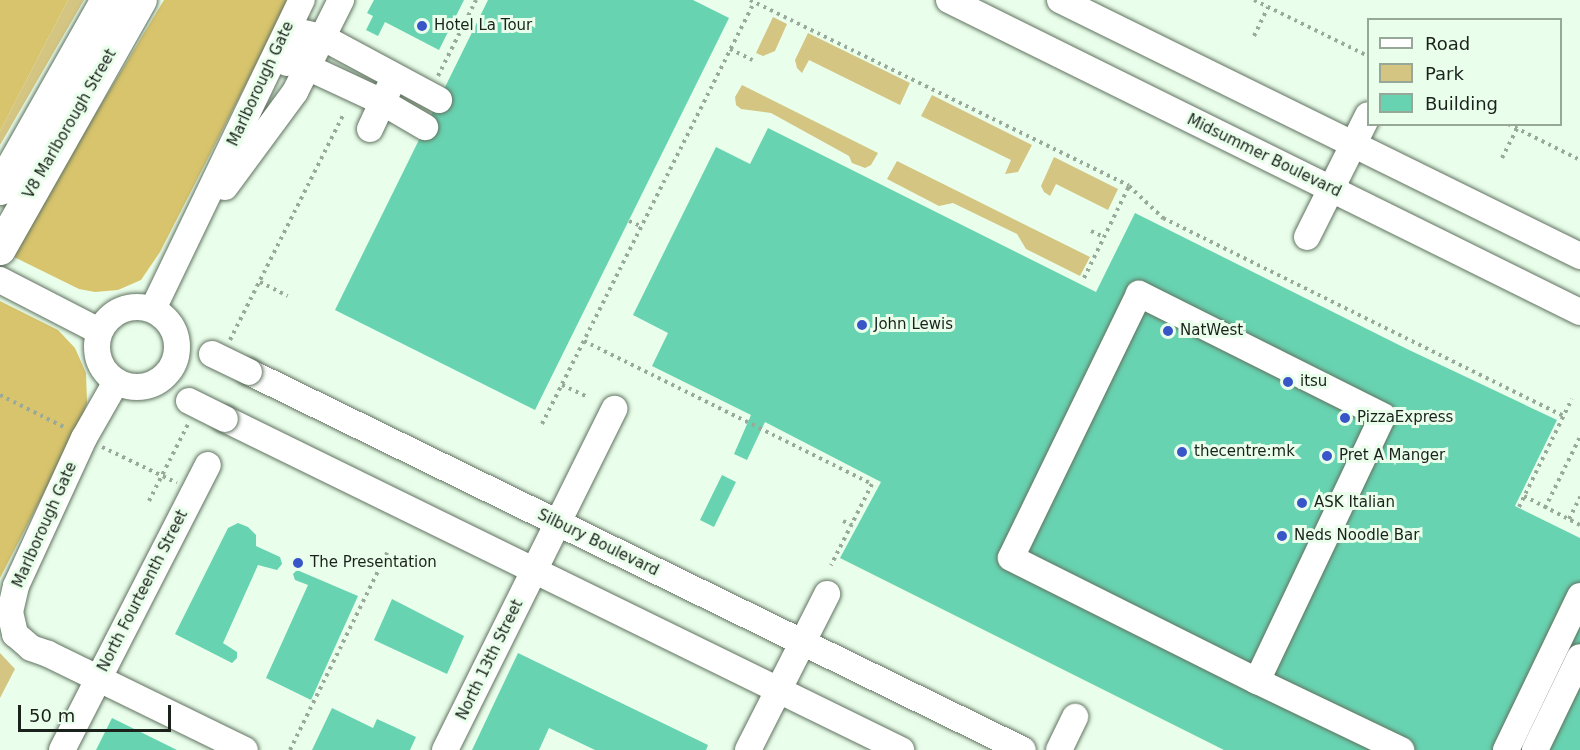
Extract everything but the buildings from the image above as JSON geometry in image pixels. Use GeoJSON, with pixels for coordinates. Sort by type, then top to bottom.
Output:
{"type":"FeatureCollection","features":[{"type":"Feature","properties":{"kind":"main road","name":"V8 Marlborough Street"},"geometry":{"type":"LineString","coordinates":[[0,189],[107,0]]}},
{"type":"Feature","properties":{"kind":"main road","name":"V8 Marlborough Street"},"geometry":{"type":"LineString","coordinates":[[0,249],[141,0]]}},
{"type":"Feature","properties":{"kind":"street","name":"Marlborough Gate"},"geometry":{"type":"LineString","coordinates":[[191,234],[295,92],[290,60],[302,0]]}},
{"type":"Feature","properties":{"kind":"street","name":"Marlborough Gate"},"geometry":{"type":"LineString","coordinates":[[153,309],[224,164],[290,60],[322,37],[341,0]]}},
{"type":"Feature","properties":{"kind":"street","name":"Midsummer Boulevard"},"geometry":{"type":"LineString","coordinates":[[949,0],[1580,312]]}},
{"type":"Feature","properties":{"kind":"street"},"geometry":{"type":"LineString","coordinates":[[1060,0],[1580,256]]}},
{"type":"Feature","properties":{"kind":"street"},"geometry":{"type":"LineString","coordinates":[[322,37],[343,46],[393,77],[434,98]]}},
{"type":"Feature","properties":{"kind":"street"},"geometry":{"type":"LineString","coordinates":[[290,60],[382,102],[425,127]]}},
{"type":"Feature","properties":{"kind":"street"},"geometry":{"type":"LineString","coordinates":[[370,129],[393,77]]}},
{"type":"Feature","properties":{"kind":"street"},"geometry":{"type":"LineString","coordinates":[[1307,237],[1367,117]]}},
{"type":"Feature","properties":{"kind":"street"},"geometry":{"type":"LineString","coordinates":[[0,280],[99,332]]}},
{"type":"Feature","properties":{"kind":"street"},"geometry":{"type":"LineString","coordinates":[[1257,681],[1383,416],[1140,294],[1011,558],[1257,681],[1401,750]]}},
{"type":"Feature","properties":{"kind":"street"},"geometry":{"type":"LineString","coordinates":[[128,307],[153,309],[163,315],[175,333],[177,351],[171,368],[153,384],[134,387],[116,382],[100,365],[96,343],[99,332],[105,320],[116,312],[128,307]]}},
{"type":"Feature","properties":{"kind":"street","name":"Silbury Boulevard"},"geometry":{"type":"LineString","coordinates":[[175,333],[212,354],[1023,750]]}},
{"type":"Feature","properties":{"kind":"street","name":"Marlborough Gate"},"geometry":{"type":"LineString","coordinates":[[116,382],[84,438],[16,586],[10,612],[15,634],[31,648],[48,654],[246,750]]}},
{"type":"Feature","properties":{"kind":"street"},"geometry":{"type":"LineString","coordinates":[[153,384],[901,750]]}},
{"type":"Feature","properties":{"kind":"street","name":"North 13th Street"},"geometry":{"type":"LineString","coordinates":[[445,750],[556,522],[614,410]]}},
{"type":"Feature","properties":{"kind":"street","name":"North Fourteenth Street"},"geometry":{"type":"LineString","coordinates":[[62,750],[208,465]]}},
{"type":"Feature","properties":{"kind":"street"},"geometry":{"type":"LineString","coordinates":[[748,750],[827,594]]}},
{"type":"Feature","properties":{"kind":"street"},"geometry":{"type":"LineString","coordinates":[[1506,750],[1580,596]]}},
{"type":"Feature","properties":{"kind":"street"},"geometry":{"type":"LineString","coordinates":[[1534,750],[1580,657]]}},
{"type":"Feature","properties":{"kind":"street"},"geometry":{"type":"LineString","coordinates":[[1059,750],[1075,717]]}},
{"type":"Feature","properties":{"kind":"path"},"geometry":{"type":"LineString","coordinates":[[434,98],[476,0]]}},
{"type":"Feature","properties":{"kind":"path"},"geometry":{"type":"LineString","coordinates":[[1254,0],[1367,56]]}},
{"type":"Feature","properties":{"kind":"path"},"geometry":{"type":"LineString","coordinates":[[542,424],[752,1],[1129,186],[1163,218],[1563,416]]}},
{"type":"Feature","properties":{"kind":"path"},"geometry":{"type":"LineString","coordinates":[[1254,36],[1268,7]]}},
{"type":"Feature","properties":{"kind":"path"},"geometry":{"type":"LineString","coordinates":[[730,49],[753,60]]}},
{"type":"Feature","properties":{"kind":"path"},"geometry":{"type":"LineString","coordinates":[[274,253],[343,115]]}},
{"type":"Feature","properties":{"kind":"path"},"geometry":{"type":"LineString","coordinates":[[1512,126],[1580,160]]}},
{"type":"Feature","properties":{"kind":"path"},"geometry":{"type":"LineString","coordinates":[[1502,158],[1517,129]]}},
{"type":"Feature","properties":{"kind":"path"},"geometry":{"type":"LineString","coordinates":[[1084,278],[1129,186]]}},
{"type":"Feature","properties":{"kind":"path"},"geometry":{"type":"LineString","coordinates":[[629,221],[641,226]]}},
{"type":"Feature","properties":{"kind":"path"},"geometry":{"type":"LineString","coordinates":[[1091,231],[1104,237]]}},
{"type":"Feature","properties":{"kind":"path"},"geometry":{"type":"LineString","coordinates":[[260,282],[288,296]]}},
{"type":"Feature","properties":{"kind":"path"},"geometry":{"type":"LineString","coordinates":[[584,341],[872,484],[831,565]]}},
{"type":"Feature","properties":{"kind":"path"},"geometry":{"type":"LineString","coordinates":[[562,385],[586,396]]}},
{"type":"Feature","properties":{"kind":"path"},"geometry":{"type":"LineString","coordinates":[[0,395],[195,492]]}},
{"type":"Feature","properties":{"kind":"path"},"geometry":{"type":"LineString","coordinates":[[1519,507],[1572,399]]}},
{"type":"Feature","properties":{"kind":"path"},"geometry":{"type":"LineString","coordinates":[[1545,508],[1580,437]]}},
{"type":"Feature","properties":{"kind":"path"},"geometry":{"type":"LineString","coordinates":[[1524,496],[1580,525]]}},
{"type":"Feature","properties":{"kind":"path"},"geometry":{"type":"LineString","coordinates":[[1569,519],[1580,497]]}},
{"type":"Feature","properties":{"kind":"path"},"geometry":{"type":"LineString","coordinates":[[843,520],[852,525]]}},
{"type":"Feature","properties":{"kind":"path"},"geometry":{"type":"LineString","coordinates":[[290,750],[387,553]]}},
{"type":"Feature","properties":{"kind":"green space"},"geometry":{"type":"Polygon","coordinates":[[[68,0],[84,0],[0,145],[0,131],[68,0]]]}},
{"type":"Feature","properties":{"kind":"green space"},"geometry":{"type":"Polygon","coordinates":[[[773,17],[787,24],[775,51],[763,56],[756,53],[773,17]]]}},
{"type":"Feature","properties":{"kind":"green space"},"geometry":{"type":"Polygon","coordinates":[[[808,33],[910,83],[900,105],[809,60],[802,73],[797,68],[795,60],[808,33]]]}},
{"type":"Feature","properties":{"kind":"green space"},"geometry":{"type":"Polygon","coordinates":[[[742,85],[878,153],[871,165],[865,168],[852,163],[849,156],[771,113],[741,109],[736,105],[735,97],[742,85]]]}},
{"type":"Feature","properties":{"kind":"green space"},"geometry":{"type":"Polygon","coordinates":[[[932,95],[1032,145],[1018,172],[1005,174],[1011,160],[921,116],[932,95]]]}},
{"type":"Feature","properties":{"kind":"green space"},"geometry":{"type":"Polygon","coordinates":[[[1054,157],[1118,189],[1108,210],[1056,184],[1050,196],[1044,192],[1041,186],[1054,157]]]}},
{"type":"Feature","properties":{"kind":"green space"},"geometry":{"type":"Polygon","coordinates":[[[897,161],[1090,257],[1080,276],[1026,249],[1017,234],[953,203],[939,206],[887,179],[897,161]]]}},
{"type":"Feature","properties":{"kind":"green space"},"geometry":{"type":"Polygon","coordinates":[[[0,653],[15,669],[0,698],[0,653]]]}},
{"type":"Feature","properties":{"kind":"shaded area"},"geometry":{"type":"Polygon","coordinates":[[[0,0],[68,0],[0,131],[0,0]]]}},
{"type":"Feature","properties":{"kind":"shaded area"},"geometry":{"type":"Polygon","coordinates":[[[164,0],[289,0],[160,252],[141,280],[118,290],[95,292],[79,289],[10,255],[164,0]]]}},
{"type":"Feature","properties":{"kind":"shaded area"},"geometry":{"type":"Polygon","coordinates":[[[0,301],[58,330],[75,348],[86,373],[87,403],[81,421],[0,578],[0,301]]]}},
{"type":"Feature","properties":{"kind":"place","name":"Hotel La Tour"},"geometry":{"type":"Point","coordinates":[422,26]}},
{"type":"Feature","properties":{"kind":"place","name":"John Lewis"},"geometry":{"type":"Point","coordinates":[862,325]}},
{"type":"Feature","properties":{"kind":"place","name":"NatWest"},"geometry":{"type":"Point","coordinates":[1168,331]}},
{"type":"Feature","properties":{"kind":"place","name":"itsu"},"geometry":{"type":"Point","coordinates":[1288,382]}},
{"type":"Feature","properties":{"kind":"place","name":"PizzaExpress"},"geometry":{"type":"Point","coordinates":[1345,418]}},
{"type":"Feature","properties":{"kind":"place","name":"thecentre:mk"},"geometry":{"type":"Point","coordinates":[1182,452]}},
{"type":"Feature","properties":{"kind":"place","name":"Pret A Manger"},"geometry":{"type":"Point","coordinates":[1327,456]}},
{"type":"Feature","properties":{"kind":"place","name":"ASK Italian"},"geometry":{"type":"Point","coordinates":[1302,503]}},
{"type":"Feature","properties":{"kind":"place","name":"Neds Noodle Bar"},"geometry":{"type":"Point","coordinates":[1282,536]}},
{"type":"Feature","properties":{"kind":"place","name":"The Presentation"},"geometry":{"type":"Point","coordinates":[298,563]}}]}
